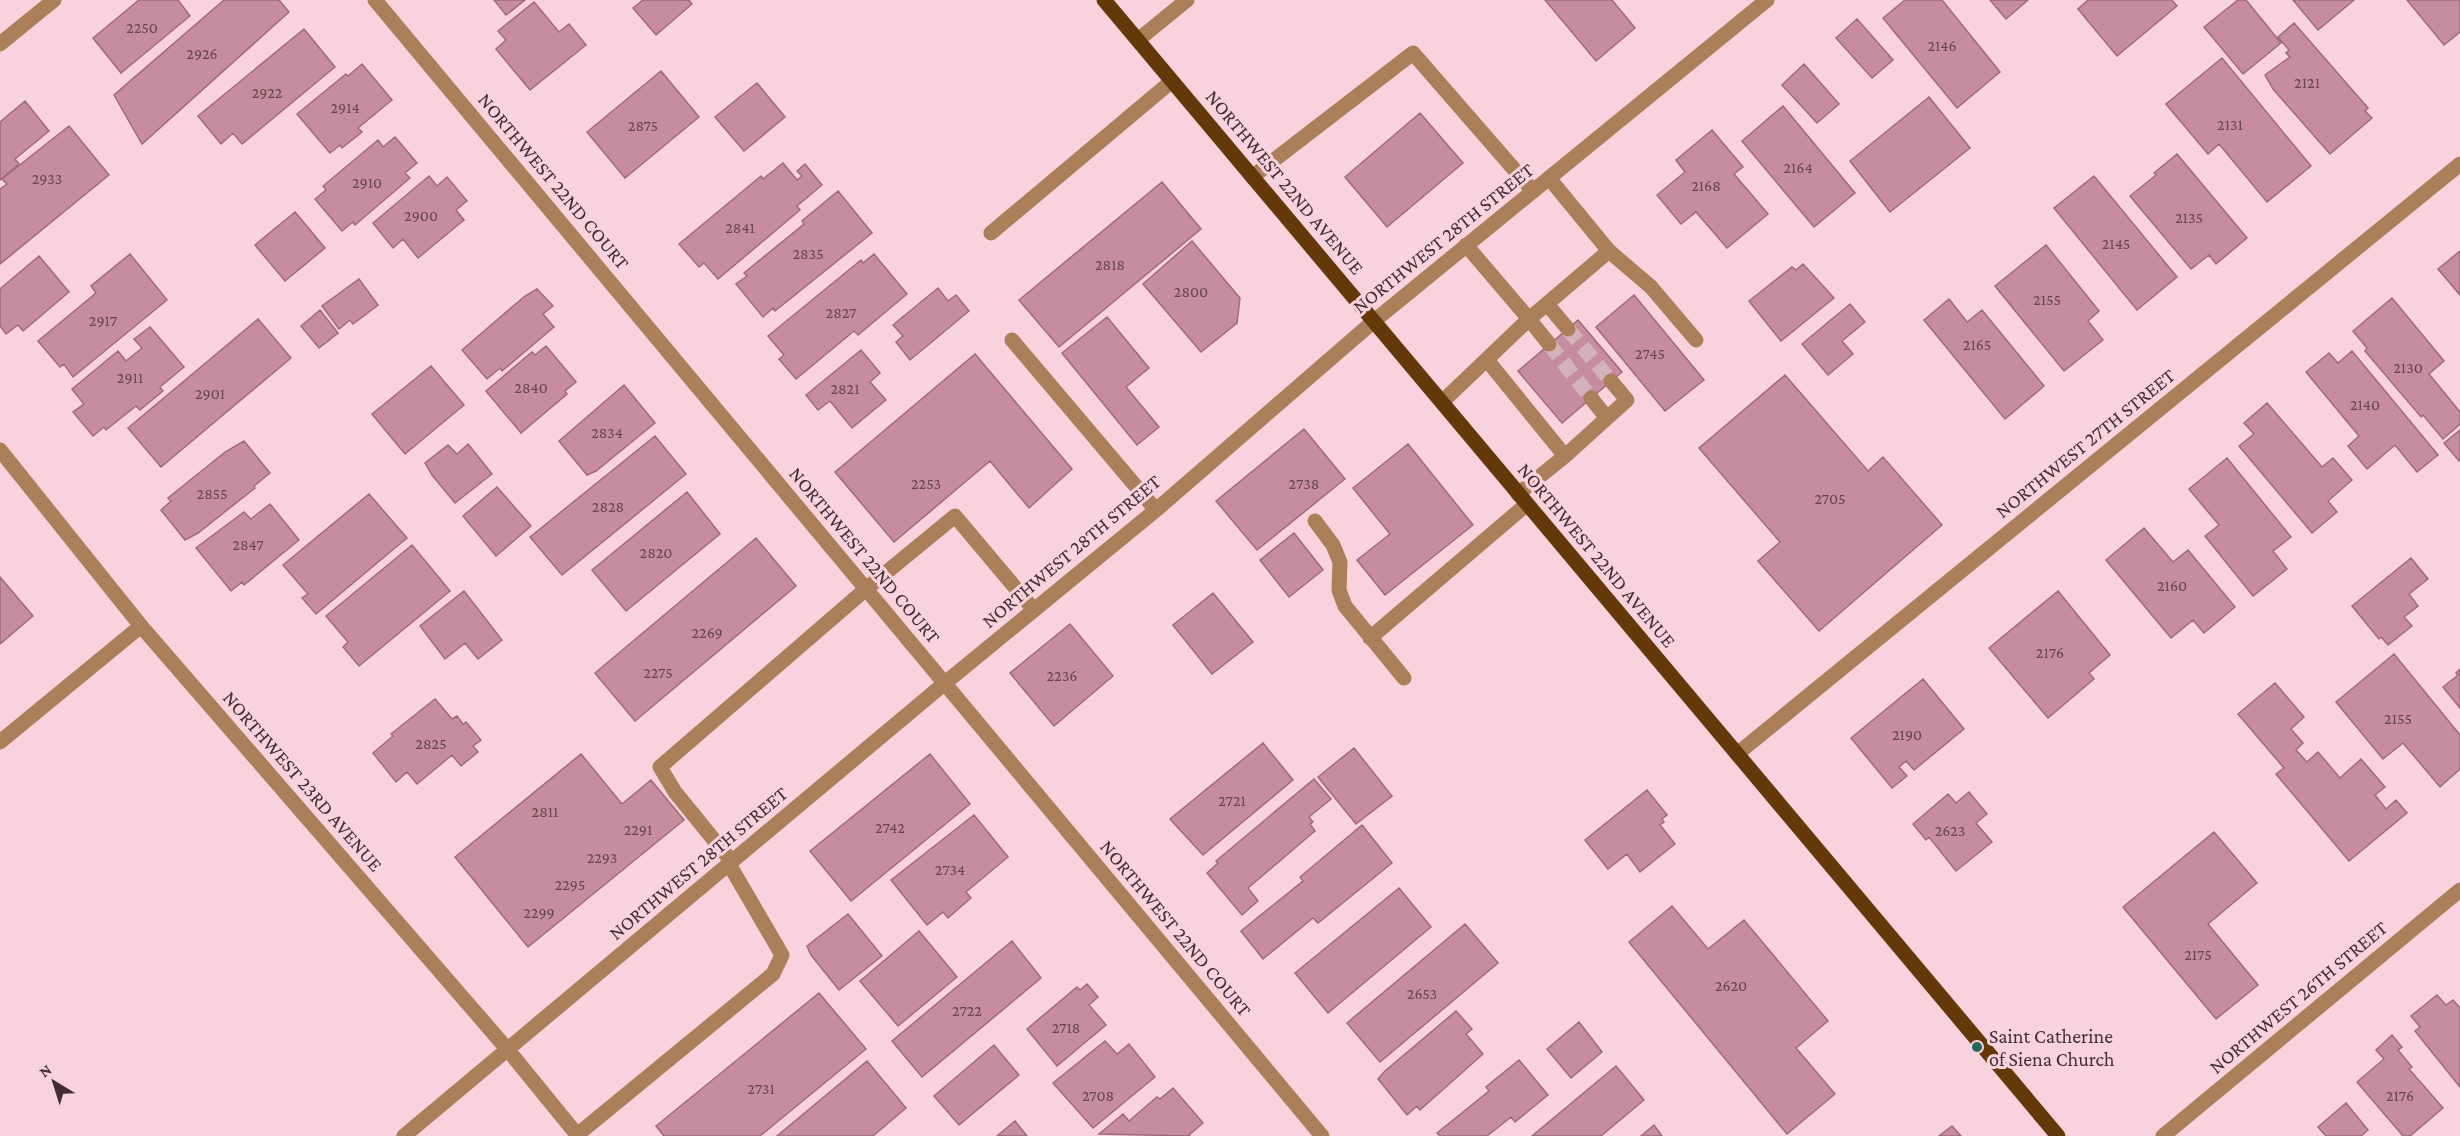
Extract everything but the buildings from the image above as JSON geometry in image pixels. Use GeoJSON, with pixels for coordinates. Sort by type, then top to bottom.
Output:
{"type":"FeatureCollection","features":[{"type":"Feature","properties":{"kind":"main road","name":"NORTHWEST 22ND AVENUE"},"geometry":{"type":"LineString","coordinates":[[1104,0],[2058,1136]]}},
{"type":"Feature","properties":{"kind":"street"},"geometry":{"type":"LineString","coordinates":[[0,45],[54,0]]}},
{"type":"Feature","properties":{"kind":"street","name":"NORTHWEST 22ND COURT"},"geometry":{"type":"LineString","coordinates":[[375,0],[1323,1136]]}},
{"type":"Feature","properties":{"kind":"street"},"geometry":{"type":"LineString","coordinates":[[1138,40],[1187,0]]}},
{"type":"Feature","properties":{"kind":"street","name":"NORTHWEST 28TH STREET"},"geometry":{"type":"LineString","coordinates":[[404,1136],[945,683],[1156,510],[1374,321],[1767,0]]}},
{"type":"Feature","properties":{"kind":"street"},"geometry":{"type":"LineString","coordinates":[[1252,177],[1413,52],[1533,191]]}},
{"type":"Feature","properties":{"kind":"street"},"geometry":{"type":"LineString","coordinates":[[991,233],[1173,81]]}},
{"type":"Feature","properties":{"kind":"street","name":"NORTHWEST 27TH STREET"},"geometry":{"type":"LineString","coordinates":[[1737,754],[2460,164]]}},
{"type":"Feature","properties":{"kind":"street"},"geometry":{"type":"LineString","coordinates":[[1549,178],[1609,251],[1651,287],[1696,340]]}},
{"type":"Feature","properties":{"kind":"street"},"geometry":{"type":"LineString","coordinates":[[1466,245],[1549,344]]}},
{"type":"Feature","properties":{"kind":"street"},"geometry":{"type":"LineString","coordinates":[[1442,402],[1529,319],[1609,251]]}},
{"type":"Feature","properties":{"kind":"street"},"geometry":{"type":"LineString","coordinates":[[1547,304],[1568,329]]}},
{"type":"Feature","properties":{"kind":"street"},"geometry":{"type":"LineString","coordinates":[[1012,340],[1156,510]]}},
{"type":"Feature","properties":{"kind":"street"},"geometry":{"type":"LineString","coordinates":[[1486,360],[1565,456]]}},
{"type":"Feature","properties":{"kind":"street"},"geometry":{"type":"LineString","coordinates":[[1370,638],[1523,499],[1565,456],[1627,400],[1611,381]]}},
{"type":"Feature","properties":{"kind":"street"},"geometry":{"type":"LineString","coordinates":[[1591,398],[1607,418]]}},
{"type":"Feature","properties":{"kind":"street","name":"NORTHWEST 23RD AVENUE"},"geometry":{"type":"LineString","coordinates":[[0,450],[141,626],[508,1050],[578,1136]]}},
{"type":"Feature","properties":{"kind":"street"},"geometry":{"type":"LineString","coordinates":[[578,1136],[773,974],[782,954],[730,863],[675,792],[660,767],[866,589],[955,516],[1034,610]]}},
{"type":"Feature","properties":{"kind":"street"},"geometry":{"type":"LineString","coordinates":[[1315,521],[1333,545],[1340,562],[1339,590],[1346,606],[1404,678]]}},
{"type":"Feature","properties":{"kind":"street"},"geometry":{"type":"LineString","coordinates":[[0,742],[141,626]]}},
{"type":"Feature","properties":{"kind":"street","name":"NORTHWEST 26TH STREET"},"geometry":{"type":"LineString","coordinates":[[2163,1136],[2460,890]]}},
{"type":"Feature","properties":{"kind":"tunnel"},"geometry":{"type":"LineString","coordinates":[[1568,329],[1611,381]]}},
{"type":"Feature","properties":{"kind":"tunnel"},"geometry":{"type":"LineString","coordinates":[[1549,344],[1591,398]]}},
{"type":"Feature","properties":{"kind":"place","name":"Saint Catherine of Siena Church"},"geometry":{"type":"Point","coordinates":[1977,1047]}}]}
